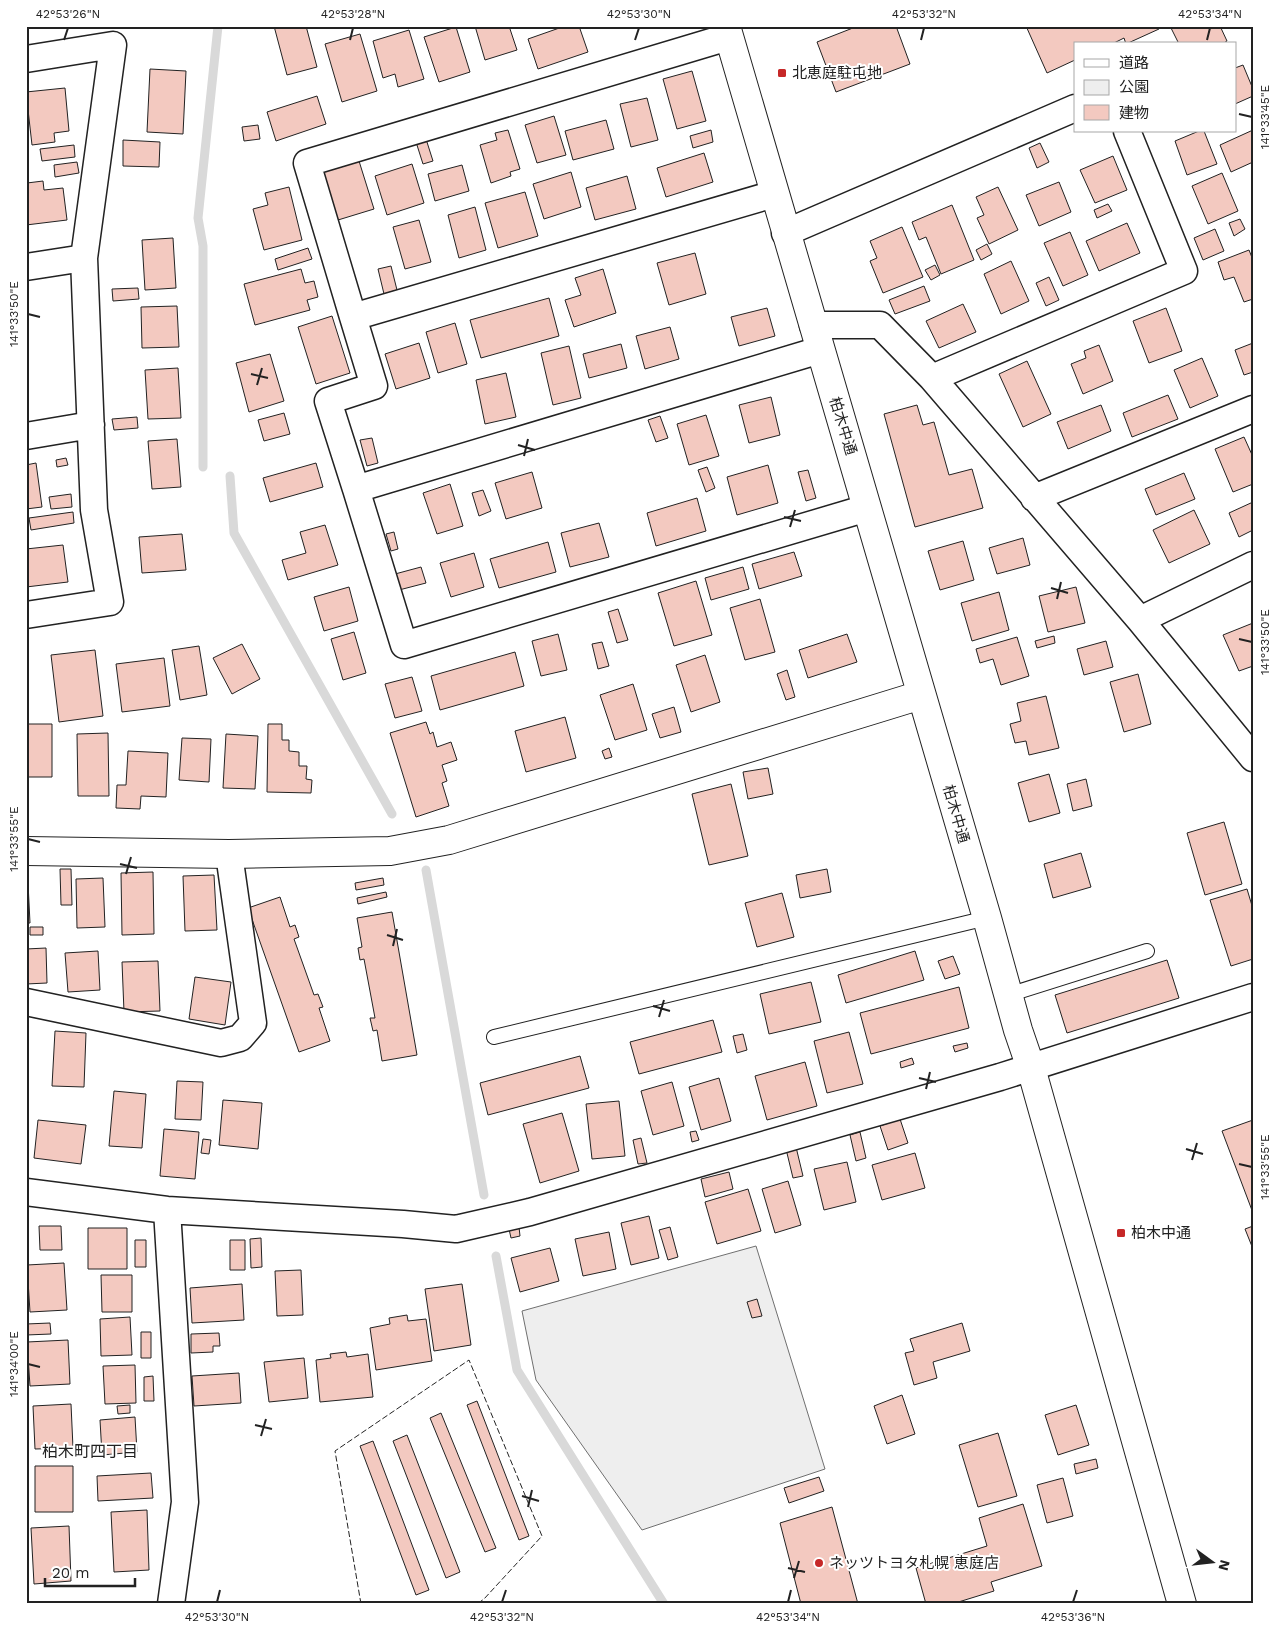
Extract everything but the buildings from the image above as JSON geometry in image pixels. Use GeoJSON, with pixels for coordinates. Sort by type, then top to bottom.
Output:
{"type":"FeatureCollection","features":[{"type":"Feature","properties":{"kind":"street","name":"柏木中通"},"geometry":{"type":"LineString","coordinates":[[727,32],[987,918],[1018,1030],[1031,1068],[1182,1604]]}},
{"type":"Feature","properties":{"kind":"street"},"geometry":{"type":"LineString","coordinates":[[727,32],[308,163],[374,386],[328,400],[404,644],[867,508]]}},
{"type":"Feature","properties":{"kind":"street"},"geometry":{"type":"LineString","coordinates":[[26,59],[113,45],[84,258],[94,510],[110,602],[26,615]]}},
{"type":"Feature","properties":{"kind":"street"},"geometry":{"type":"LineString","coordinates":[[785,233],[1074,108]]}},
{"type":"Feature","properties":{"kind":"street"},"geometry":{"type":"LineString","coordinates":[[932,378],[1184,272],[1127,132]]}},
{"type":"Feature","properties":{"kind":"street"},"geometry":{"type":"LineString","coordinates":[[353,317],[774,194]]}},
{"type":"Feature","properties":{"kind":"street"},"geometry":{"type":"LineString","coordinates":[[26,267],[84,258]]}},
{"type":"Feature","properties":{"kind":"street"},"geometry":{"type":"LineString","coordinates":[[356,489],[816,338],[880,324],[932,378],[1140,620],[1253,758]]}},
{"type":"Feature","properties":{"kind":"street"},"geometry":{"type":"LineString","coordinates":[[1034,498],[1253,409]]}},
{"type":"Feature","properties":{"kind":"street"},"geometry":{"type":"LineString","coordinates":[[26,436],[91,425]]}},
{"type":"Feature","properties":{"kind":"street"},"geometry":{"type":"LineString","coordinates":[[1140,620],[1253,565]]}},
{"type":"Feature","properties":{"kind":"street"},"geometry":{"type":"LineString","coordinates":[[26,851],[229,854],[390,851],[449,840],[921,695]]}},
{"type":"Feature","properties":{"kind":"street"},"geometry":{"type":"LineString","coordinates":[[26,1002],[221,1043],[240,1038],[253,1023],[229,854]]}},
{"type":"Feature","properties":{"kind":"street"},"geometry":{"type":"LineString","coordinates":[[26,1192],[167,1210],[393,1223],[456,1229],[530,1212],[1031,1068],[1253,997]]}},
{"type":"Feature","properties":{"kind":"street"},"geometry":{"type":"LineString","coordinates":[[167,1210],[185,1502],[172,1604]]}},
{"type":"Feature","properties":{"kind":"lane"},"geometry":{"type":"LineString","coordinates":[[494,1037],[987,918]]}},
{"type":"Feature","properties":{"kind":"lane"},"geometry":{"type":"LineString","coordinates":[[1008,995],[1146,951]]}},
{"type":"Feature","properties":{"kind":"green space"},"geometry":{"type":"Polygon","coordinates":[[[756,1246],[825,1469],[642,1530],[536,1380],[522,1311],[756,1246]]]}},
{"type":"Feature","properties":{"kind":"waterway"},"geometry":{"type":"LineString","coordinates":[[203,467],[203,246],[198,218],[218,26]]}},
{"type":"Feature","properties":{"kind":"waterway"},"geometry":{"type":"LineString","coordinates":[[230,476],[234,533],[392,814]]}},
{"type":"Feature","properties":{"kind":"waterway"},"geometry":{"type":"LineString","coordinates":[[426,870],[484,1195]]}},
{"type":"Feature","properties":{"kind":"waterway"},"geometry":{"type":"LineString","coordinates":[[496,1256],[517,1370],[664,1604]]}},
{"type":"Feature","properties":{"kind":"fence"},"geometry":{"type":"LineString","coordinates":[[361,1604],[335,1451],[469,1360],[542,1536],[484,1599],[477,1604]]}},
{"type":"Feature","properties":{"kind":"place","name":"北恵庭駐屯地"},"geometry":{"type":"Point","coordinates":[782,73]}},
{"type":"Feature","properties":{"kind":"place","name":"柏木中通"},"geometry":{"type":"Point","coordinates":[1121,1233]}},
{"type":"Feature","properties":{"kind":"place","name":"ネッツトヨタ札幌 恵庭店"},"geometry":{"type":"Point","coordinates":[819,1563]}},
{"type":"Feature","properties":{"kind":"district","name":"柏木町四丁目"},"geometry":{"type":"Point","coordinates":[90,1451]}}]}
